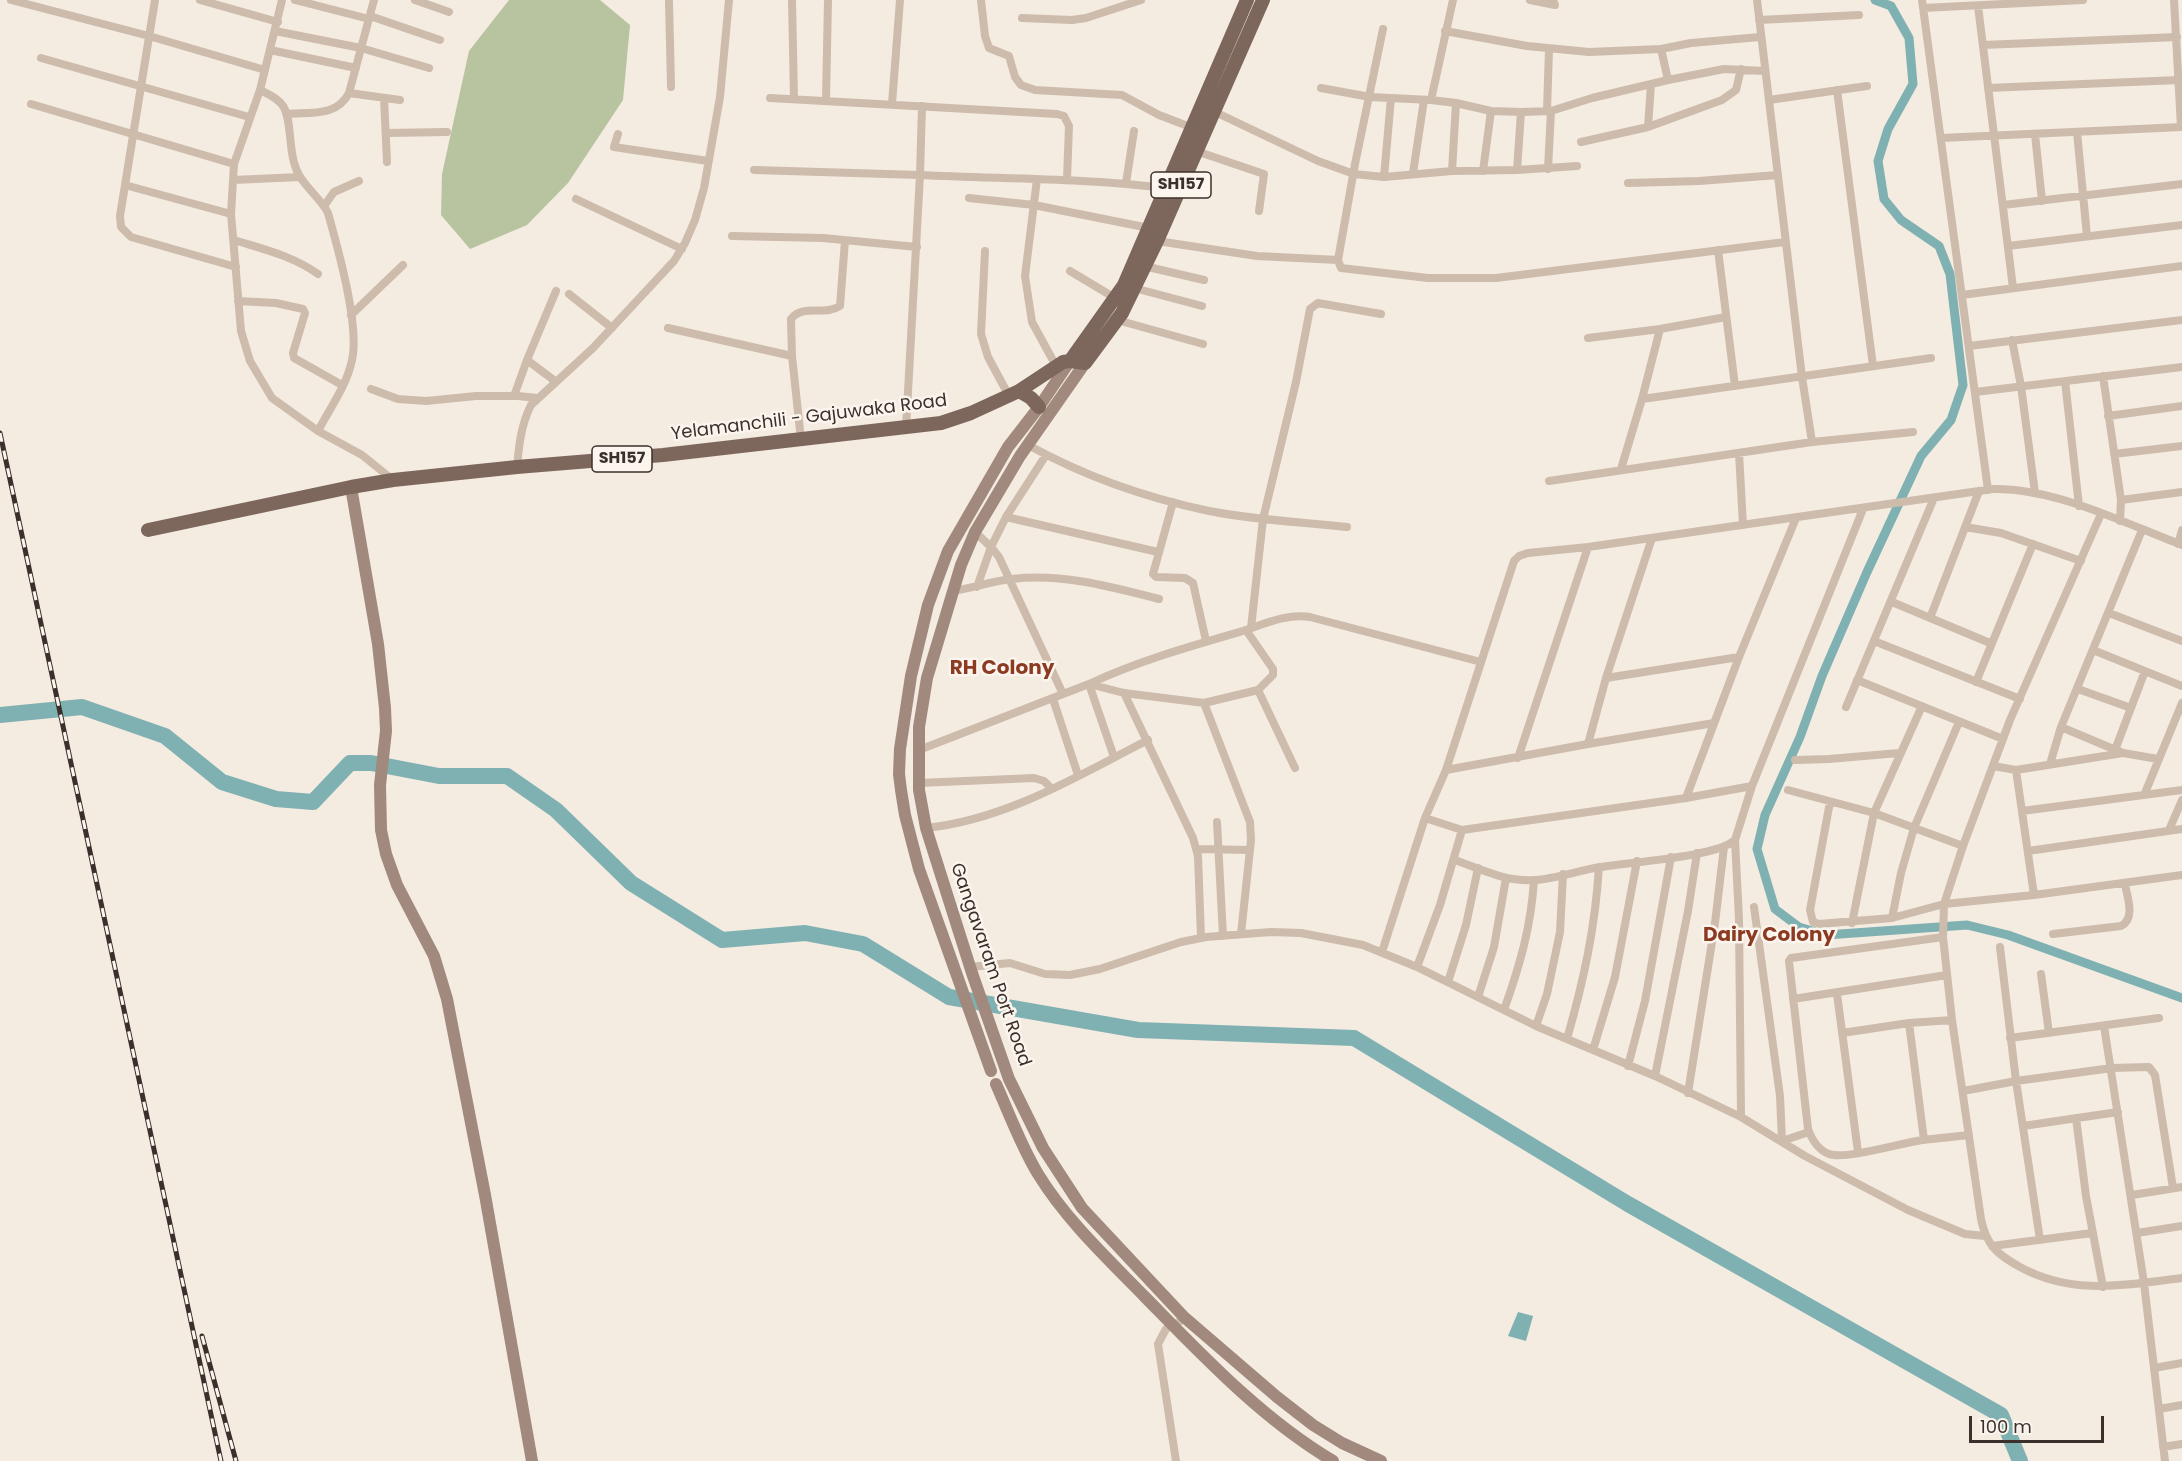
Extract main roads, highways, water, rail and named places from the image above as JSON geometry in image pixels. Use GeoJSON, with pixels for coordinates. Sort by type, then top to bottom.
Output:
{"type":"FeatureCollection","features":[{"type":"Feature","properties":{"kind":"main road","name":"Yelamanchili - Gajuwaka Road"},"geometry":{"type":"LineString","coordinates":[[148,530],[393,480],[663,455],[940,423],[972,413],[1014,393],[1063,363],[1124,285],[1247,0]]}},
{"type":"Feature","properties":{"kind":"main road","name":"SH157"},"geometry":{"type":"LineString","coordinates":[[1063,363],[1085,363],[1117,320],[1156,241],[1263,0]]}},
{"type":"Feature","properties":{"kind":"main road"},"geometry":{"type":"LineString","coordinates":[[1014,393],[1031,398],[1039,407]]}},
{"type":"Feature","properties":{"kind":"water"},"geometry":{"type":"Polygon","coordinates":[[[1518,1312],[1533,1316],[1526,1341],[1508,1336],[1518,1312]]]}},
{"type":"Feature","properties":{"kind":"waterway"},"geometry":{"type":"LineString","coordinates":[[1875,0],[1891,6],[1909,38],[1913,84],[1888,129],[1878,161],[1884,199],[1901,220],[1939,246],[1950,274],[1963,385],[1951,420],[1921,456],[1867,572],[1822,676],[1800,737],[1765,815],[1757,849],[1775,909],[1799,927],[1826,935],[1967,925],[2008,935],[2182,998]]}},
{"type":"Feature","properties":{"kind":"waterway"},"geometry":{"type":"LineString","coordinates":[[0,715],[82,707],[165,736],[222,782],[276,799],[313,802],[350,763],[371,763],[439,776],[507,776],[556,810],[631,883],[722,940],[805,933],[863,944],[949,997],[1138,1030],[1354,1038],[1628,1204],[2001,1415],[2020,1461]]}},
{"type":"Feature","properties":{"kind":"railway"},"geometry":{"type":"LineString","coordinates":[[0,433],[221,1461]]}},
{"type":"Feature","properties":{"kind":"railway"},"geometry":{"type":"LineString","coordinates":[[202,1336],[236,1461]]}},
{"type":"Feature","properties":{"kind":"district","name":"RH Colony"},"geometry":{"type":"Point","coordinates":[1002,669]}},
{"type":"Feature","properties":{"kind":"district","name":"Dairy Colony"},"geometry":{"type":"Point","coordinates":[1769,936]}}]}
